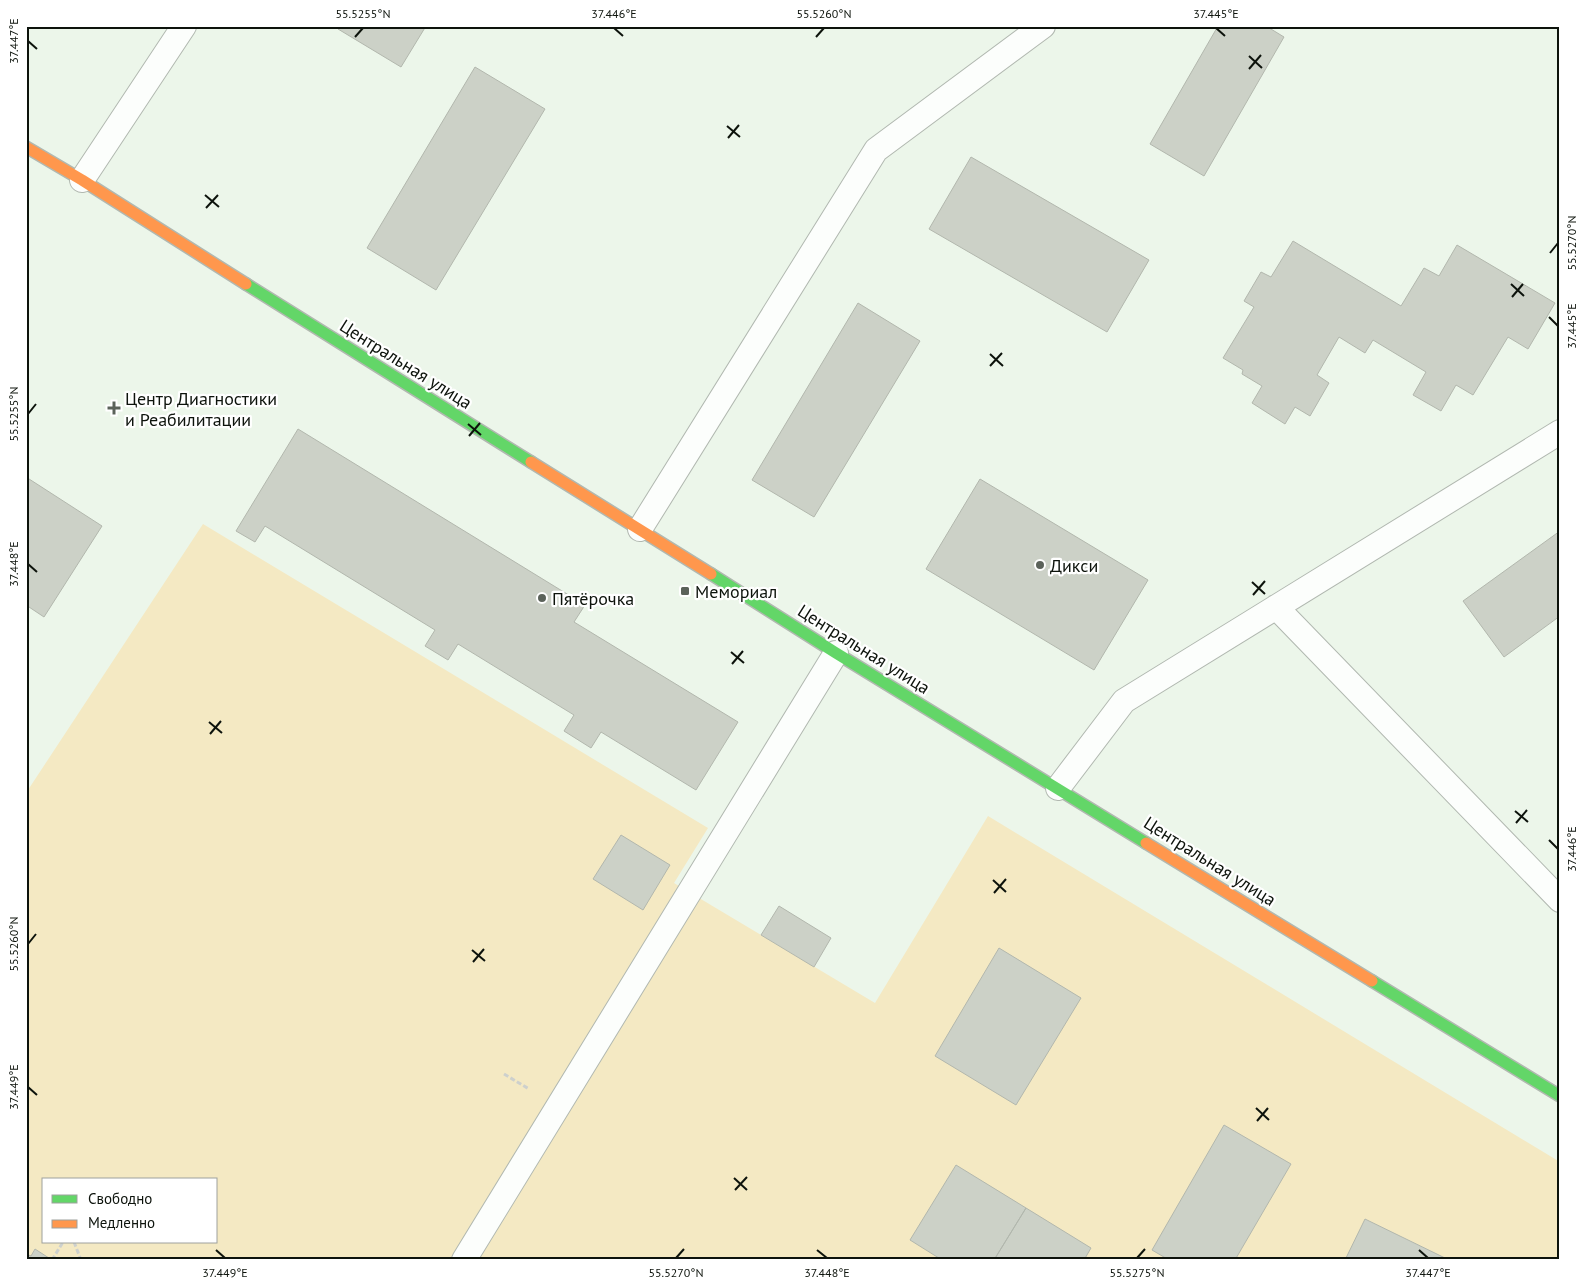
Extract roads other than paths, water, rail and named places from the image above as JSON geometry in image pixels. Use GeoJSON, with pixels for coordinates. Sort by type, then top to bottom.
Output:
{"type":"FeatureCollection","features":[{"type":"Feature","properties":{"kind":"main road","name":"Центральная улица"},"geometry":{"type":"LineString","coordinates":[[26,147],[82,180],[327,336],[640,529],[836,654],[1560,1096]]}},
{"type":"Feature","properties":{"kind":"lane"},"geometry":{"type":"LineString","coordinates":[[82,180],[184,26]]}},
{"type":"Feature","properties":{"kind":"lane"},"geometry":{"type":"LineString","coordinates":[[640,529],[876,150],[1043,26]]}},
{"type":"Feature","properties":{"kind":"lane"},"geometry":{"type":"LineString","coordinates":[[1058,788],[1124,701],[1560,432]]}},
{"type":"Feature","properties":{"kind":"lane"},"geometry":{"type":"LineString","coordinates":[[1276,607],[1560,900]]}},
{"type":"Feature","properties":{"kind":"lane"},"geometry":{"type":"LineString","coordinates":[[464,1260],[836,654]]}},
{"type":"Feature","properties":{"kind":"place","name":"Центр Диагностики и Реабилитации"},"geometry":{"type":"Point","coordinates":[114,408]}},
{"type":"Feature","properties":{"kind":"place","name":"Дикси"},"geometry":{"type":"Point","coordinates":[1040,565]}},
{"type":"Feature","properties":{"kind":"place","name":"Мемориал"},"geometry":{"type":"Point","coordinates":[685,591]}},
{"type":"Feature","properties":{"kind":"place","name":"Пятёрочка"},"geometry":{"type":"Point","coordinates":[542,598]}}]}
